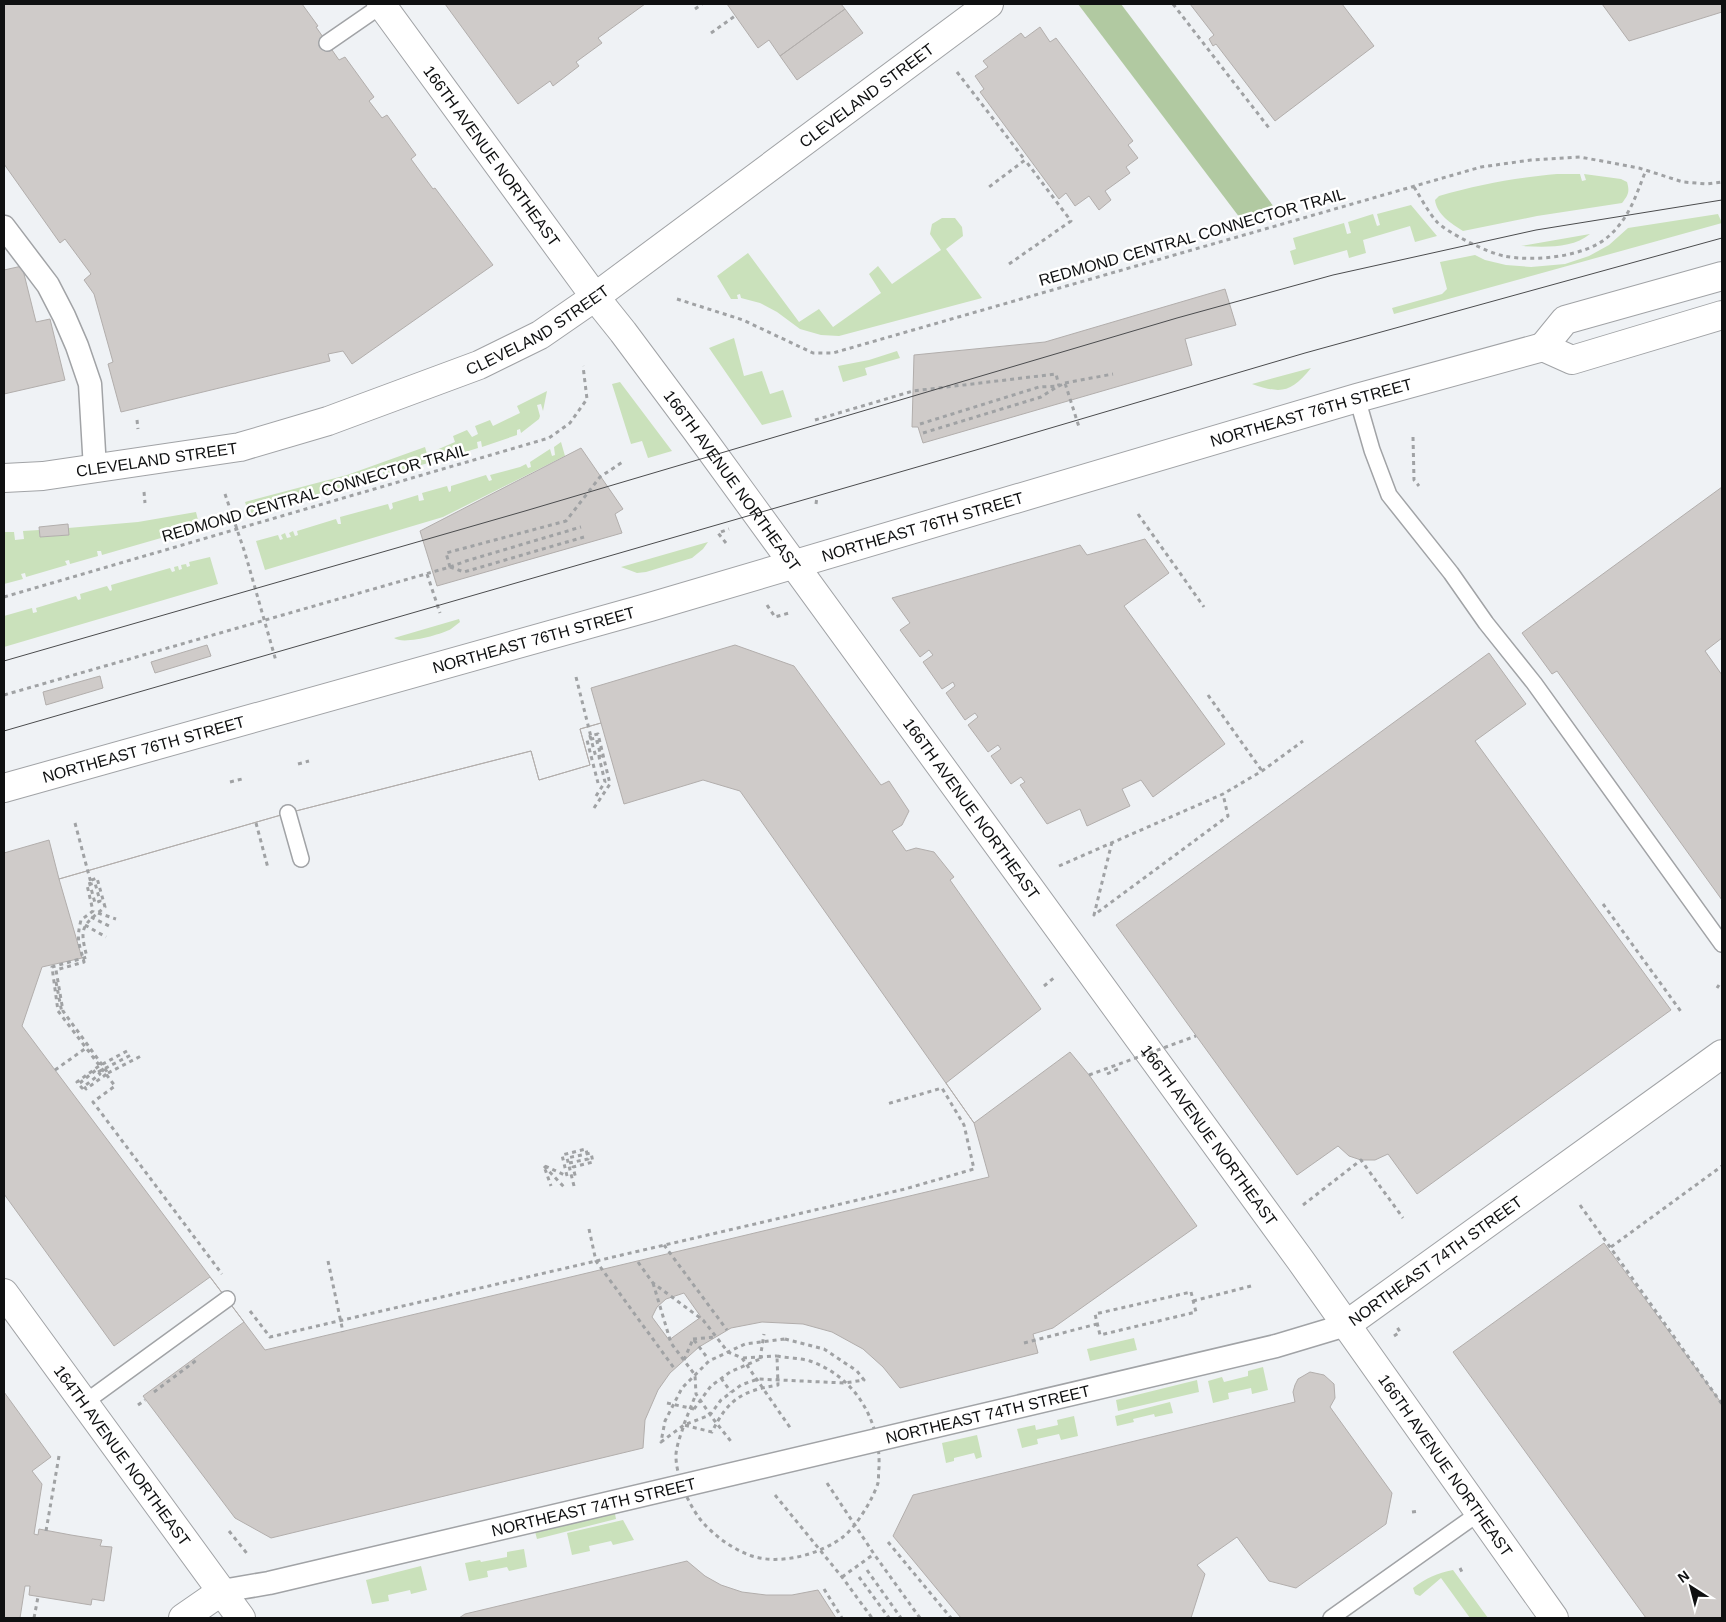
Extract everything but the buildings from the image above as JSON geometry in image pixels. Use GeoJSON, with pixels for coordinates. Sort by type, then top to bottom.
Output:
{"type":"FeatureCollection","features":[{"type":"Feature","properties":{"kind":"street","name":"166TH AVENUE NORTHEAST"},"geometry":{"type":"LineString","coordinates":[[381,4],[595,297],[623,332],[794,564],[1346,1324],[1554,1618]]}},
{"type":"Feature","properties":{"kind":"street","name":"CLEVELAND STREET"},"geometry":{"type":"LineString","coordinates":[[4,478],[43,476],[240,447],[351,413],[479,365],[540,335],[595,297],[989,4]]}},
{"type":"Feature","properties":{"kind":"street"},"geometry":{"type":"LineString","coordinates":[[4,227],[48,285],[77,346],[90,384],[95,469]]}},
{"type":"Feature","properties":{"kind":"street"},"geometry":{"type":"LineString","coordinates":[[1722,276],[1564,320],[1543,347],[1572,360],[1722,315]]}},
{"type":"Feature","properties":{"kind":"street","name":"NORTHEAST 76TH STREET"},"geometry":{"type":"LineString","coordinates":[[4,788],[650,607],[1357,398],[1543,347]]}},
{"type":"Feature","properties":{"kind":"street","name":"NORTHEAST 74TH STREET"},"geometry":{"type":"LineString","coordinates":[[184,1618],[222,1591],[269,1583],[1276,1346],[1346,1324],[1722,1054]]}},
{"type":"Feature","properties":{"kind":"street","name":"164TH AVENUE NORTHEAST"},"geometry":{"type":"LineString","coordinates":[[4,1293],[241,1618]]}},
{"type":"Feature","properties":{"kind":"lane"},"geometry":{"type":"LineString","coordinates":[[327,43],[381,4]]}},
{"type":"Feature","properties":{"kind":"lane"},"geometry":{"type":"LineString","coordinates":[[1357,398],[1372,450],[1390,495],[1534,683],[1722,944]]}},
{"type":"Feature","properties":{"kind":"lane"},"geometry":{"type":"LineString","coordinates":[[288,813],[301,859]]}},
{"type":"Feature","properties":{"kind":"lane"},"geometry":{"type":"LineString","coordinates":[[84,1403],[227,1299]]}},
{"type":"Feature","properties":{"kind":"lane"},"geometry":{"type":"LineString","coordinates":[[1331,1618],[1479,1512]]}},
{"type":"Feature","properties":{"kind":"path"},"geometry":{"type":"LineString","coordinates":[[695,9],[702,4]]}},
{"type":"Feature","properties":{"kind":"path"},"geometry":{"type":"LineString","coordinates":[[1173,4],[1269,128]]}},
{"type":"Feature","properties":{"kind":"path"},"geometry":{"type":"LineString","coordinates":[[712,33],[735,16]]}},
{"type":"Feature","properties":{"kind":"path"},"geometry":{"type":"LineString","coordinates":[[957,72],[1071,221],[1009,264]]}},
{"type":"Feature","properties":{"kind":"path","name":"REDMOND CENTRAL CONNECTOR TRAIL"},"geometry":{"type":"LineString","coordinates":[[678,299],[743,320],[814,353],[833,353],[1481,167],[1580,157],[1646,170],[1683,182],[1707,184],[1722,182]]}},
{"type":"Feature","properties":{"kind":"path"},"geometry":{"type":"LineString","coordinates":[[990,187],[1025,160]]}},
{"type":"Feature","properties":{"kind":"path"},"geometry":{"type":"LineString","coordinates":[[1414,187],[1437,222],[1462,239],[1503,256],[1544,259],[1586,249],[1609,236],[1631,210],[1646,170]]}},
{"type":"Feature","properties":{"kind":"path","name":"REDMOND CENTRAL CONNECTOR TRAIL"},"geometry":{"type":"LineString","coordinates":[[4,597],[549,438],[570,423],[587,399],[583,366]]}},
{"type":"Feature","properties":{"kind":"path"},"geometry":{"type":"LineString","coordinates":[[815,420],[913,391],[1056,374],[1059,386]]}},
{"type":"Feature","properties":{"kind":"path"},"geometry":{"type":"LineString","coordinates":[[923,433],[1042,397],[1065,383],[1113,374]]}},
{"type":"Feature","properties":{"kind":"path"},"geometry":{"type":"LineString","coordinates":[[1065,383],[1079,427]]}},
{"type":"Feature","properties":{"kind":"path"},"geometry":{"type":"LineString","coordinates":[[920,424],[1040,387],[1059,386]]}},
{"type":"Feature","properties":{"kind":"path"},"geometry":{"type":"LineString","coordinates":[[1413,437],[1414,480],[1420,488]]}},
{"type":"Feature","properties":{"kind":"path"},"geometry":{"type":"LineString","coordinates":[[450,567],[446,553],[566,521],[600,476],[624,461]]}},
{"type":"Feature","properties":{"kind":"path"},"geometry":{"type":"LineString","coordinates":[[225,494],[276,661]]}},
{"type":"Feature","properties":{"kind":"path"},"geometry":{"type":"LineString","coordinates":[[816,504],[817,497]]}},
{"type":"Feature","properties":{"kind":"path"},"geometry":{"type":"LineString","coordinates":[[1138,514],[1204,607]]}},
{"type":"Feature","properties":{"kind":"path"},"geometry":{"type":"LineString","coordinates":[[564,516],[566,521]]}},
{"type":"Feature","properties":{"kind":"path"},"geometry":{"type":"LineString","coordinates":[[4,695],[427,574],[580,527]]}},
{"type":"Feature","properties":{"kind":"path"},"geometry":{"type":"LineString","coordinates":[[718,533],[726,544]]}},
{"type":"Feature","properties":{"kind":"path"},"geometry":{"type":"LineString","coordinates":[[450,567],[464,572],[584,537]]}},
{"type":"Feature","properties":{"kind":"path"},"geometry":{"type":"LineString","coordinates":[[427,574],[440,613]]}},
{"type":"Feature","properties":{"kind":"path"},"geometry":{"type":"LineString","coordinates":[[766,604],[775,617],[792,612]]}},
{"type":"Feature","properties":{"kind":"path"},"geometry":{"type":"LineString","coordinates":[[576,677],[592,738]]}},
{"type":"Feature","properties":{"kind":"path"},"geometry":{"type":"LineString","coordinates":[[1208,695],[1262,771]]}},
{"type":"Feature","properties":{"kind":"path"},"geometry":{"type":"LineString","coordinates":[[594,808],[610,784],[598,734],[590,736],[596,758],[599,757]]}},
{"type":"Feature","properties":{"kind":"path"},"geometry":{"type":"LineString","coordinates":[[592,738],[596,738],[605,782],[596,796]]}},
{"type":"Feature","properties":{"kind":"path"},"geometry":{"type":"LineString","coordinates":[[592,738],[588,740],[598,783]]}},
{"type":"Feature","properties":{"kind":"path"},"geometry":{"type":"LineString","coordinates":[[1059,866],[1223,794],[1262,771],[1303,741]]}},
{"type":"Feature","properties":{"kind":"path"},"geometry":{"type":"LineString","coordinates":[[298,764],[310,761]]}},
{"type":"Feature","properties":{"kind":"path"},"geometry":{"type":"LineString","coordinates":[[230,782],[242,779]]}},
{"type":"Feature","properties":{"kind":"path"},"geometry":{"type":"LineString","coordinates":[[1112,842],[1094,915],[1228,816],[1223,794]]}},
{"type":"Feature","properties":{"kind":"path"},"geometry":{"type":"LineString","coordinates":[[75,823],[91,884]]}},
{"type":"Feature","properties":{"kind":"path"},"geometry":{"type":"LineString","coordinates":[[256,823],[268,868]]}},
{"type":"Feature","properties":{"kind":"path"},"geometry":{"type":"LineString","coordinates":[[98,902],[95,903],[89,881],[97,878],[105,907],[85,925],[82,937],[87,957],[52,968],[58,1011],[114,1086],[93,1102],[223,1274]]}},
{"type":"Feature","properties":{"kind":"path"},"geometry":{"type":"LineString","coordinates":[[94,911],[87,885],[95,883],[100,901],[98,902],[100,909],[84,922],[80,938],[85,960],[54,969],[61,1011],[104,1069]]}},
{"type":"Feature","properties":{"kind":"path"},"geometry":{"type":"LineString","coordinates":[[1603,904],[1682,1013]]}},
{"type":"Feature","properties":{"kind":"path"},"geometry":{"type":"LineString","coordinates":[[94,911],[116,919]]}},
{"type":"Feature","properties":{"kind":"path"},"geometry":{"type":"LineString","coordinates":[[94,911],[81,920],[77,936],[84,962],[56,970],[63,1011],[108,1073]]}},
{"type":"Feature","properties":{"kind":"path"},"geometry":{"type":"LineString","coordinates":[[91,916],[111,927]]}},
{"type":"Feature","properties":{"kind":"path"},"geometry":{"type":"LineString","coordinates":[[85,925],[106,936]]}},
{"type":"Feature","properties":{"kind":"path"},"geometry":{"type":"LineString","coordinates":[[1044,986],[1060,974]]}},
{"type":"Feature","properties":{"kind":"path"},"geometry":{"type":"LineString","coordinates":[[1089,1075],[1196,1036]]}},
{"type":"Feature","properties":{"kind":"path"},"geometry":{"type":"LineString","coordinates":[[55,1070],[86,1048]]}},
{"type":"Feature","properties":{"kind":"path"},"geometry":{"type":"LineString","coordinates":[[98,1072],[100,1074],[82,1088],[76,1082],[99,1066],[127,1051]]}},
{"type":"Feature","properties":{"kind":"path"},"geometry":{"type":"LineString","coordinates":[[133,1054],[98,1072],[96,1070],[81,1082],[86,1089],[108,1073],[141,1056]]}},
{"type":"Feature","properties":{"kind":"path"},"geometry":{"type":"LineString","coordinates":[[1107,1074],[1125,1066]]}},
{"type":"Feature","properties":{"kind":"path"},"geometry":{"type":"LineString","coordinates":[[246,1306],[270,1337],[905,1188],[974,1169],[964,1126],[942,1088],[887,1104]]}},
{"type":"Feature","properties":{"kind":"path"},"geometry":{"type":"LineString","coordinates":[[544,1166],[567,1176],[562,1155],[586,1150],[588,1159],[568,1164]]}},
{"type":"Feature","properties":{"kind":"path"},"geometry":{"type":"LineString","coordinates":[[574,1186],[567,1158],[591,1153],[593,1162],[573,1167],[576,1179]]}},
{"type":"Feature","properties":{"kind":"path"},"geometry":{"type":"LineString","coordinates":[[1303,1205],[1361,1160],[1403,1218]]}},
{"type":"Feature","properties":{"kind":"path"},"geometry":{"type":"LineString","coordinates":[[544,1166],[551,1186]]}},
{"type":"Feature","properties":{"kind":"path"},"geometry":{"type":"LineString","coordinates":[[544,1166],[565,1188]]}},
{"type":"Feature","properties":{"kind":"path"},"geometry":{"type":"LineString","coordinates":[[1611,1247],[1722,1166]]}},
{"type":"Feature","properties":{"kind":"path"},"geometry":{"type":"LineString","coordinates":[[1580,1205],[1722,1404]]}},
{"type":"Feature","properties":{"kind":"path"},"geometry":{"type":"LineString","coordinates":[[588,1229],[596,1261],[674,1368]]}},
{"type":"Feature","properties":{"kind":"path"},"geometry":{"type":"LineString","coordinates":[[664,1244],[727,1330]]}},
{"type":"Feature","properties":{"kind":"path"},"geometry":{"type":"LineString","coordinates":[[328,1261],[344,1332]]}},
{"type":"Feature","properties":{"kind":"path"},"geometry":{"type":"LineString","coordinates":[[638,1262],[653,1283],[703,1320],[728,1352],[742,1358],[777,1356]]}},
{"type":"Feature","properties":{"kind":"path"},"geometry":{"type":"LineString","coordinates":[[653,1283],[671,1342],[695,1375],[696,1394],[684,1424]]}},
{"type":"Feature","properties":{"kind":"path"},"geometry":{"type":"LineString","coordinates":[[1193,1301],[1251,1286]]}},
{"type":"Feature","properties":{"kind":"path"},"geometry":{"type":"LineString","coordinates":[[1191,1292],[1196,1312],[1100,1335],[1097,1324],[1095,1314],[1191,1292]]}},
{"type":"Feature","properties":{"kind":"path"},"geometry":{"type":"LineString","coordinates":[[1024,1343],[1097,1324]]}},
{"type":"Feature","properties":{"kind":"path"},"geometry":{"type":"LineString","coordinates":[[667,1403],[694,1410],[711,1386],[721,1378],[760,1359],[764,1334]]}},
{"type":"Feature","properties":{"kind":"path"},"geometry":{"type":"LineString","coordinates":[[693,1339],[715,1337]]}},
{"type":"Feature","properties":{"kind":"path"},"geometry":{"type":"LineString","coordinates":[[684,1360],[693,1339]]}},
{"type":"Feature","properties":{"kind":"path"},"geometry":{"type":"LineString","coordinates":[[693,1339],[706,1356]]}},
{"type":"Feature","properties":{"kind":"path"},"geometry":{"type":"LineString","coordinates":[[785,1340],[824,1349],[857,1371],[864,1380],[845,1383],[758,1379],[741,1385],[721,1400],[710,1415],[684,1424],[661,1442],[665,1421],[682,1388],[695,1375],[709,1361],[745,1344],[785,1340]]}},
{"type":"Feature","properties":{"kind":"path"},"geometry":{"type":"LineString","coordinates":[[742,1358],[758,1379],[874,1554],[920,1618]]}},
{"type":"Feature","properties":{"kind":"path"},"geometry":{"type":"LineString","coordinates":[[154,1392],[198,1360]]}},
{"type":"Feature","properties":{"kind":"path"},"geometry":{"type":"LineString","coordinates":[[721,1378],[731,1392]]}},
{"type":"Feature","properties":{"kind":"path"},"geometry":{"type":"LineString","coordinates":[[696,1394],[710,1415],[842,1577],[872,1618]]}},
{"type":"Feature","properties":{"kind":"path"},"geometry":{"type":"LineString","coordinates":[[138,1405],[145,1400]]}},
{"type":"Feature","properties":{"kind":"path"},"geometry":{"type":"LineString","coordinates":[[46,1531],[59,1456]]}},
{"type":"Feature","properties":{"kind":"path"},"geometry":{"type":"LineString","coordinates":[[1412,1512],[1419,1511]]}},
{"type":"Feature","properties":{"kind":"path"},"geometry":{"type":"LineString","coordinates":[[230,1531],[250,1558]]}},
{"type":"Feature","properties":{"kind":"path"},"geometry":{"type":"LineString","coordinates":[[888,1542],[952,1618]]}},
{"type":"Feature","properties":{"kind":"path"},"geometry":{"type":"LineString","coordinates":[[842,1577],[874,1554]]}},
{"type":"Feature","properties":{"kind":"path"},"geometry":{"type":"LineString","coordinates":[[1460,1568],[1462,1572]]}},
{"type":"Feature","properties":{"kind":"path"},"geometry":{"type":"LineString","coordinates":[[867,1570],[901,1618]]}},
{"type":"Feature","properties":{"kind":"path"},"geometry":{"type":"LineString","coordinates":[[859,1577],[889,1618]]}},
{"type":"Feature","properties":{"kind":"path"},"geometry":{"type":"LineString","coordinates":[[824,1589],[842,1618]]}},
{"type":"Feature","properties":{"kind":"path"},"geometry":{"type":"LineString","coordinates":[[34,1618],[38,1597]]}},
{"type":"Feature","properties":{"kind":"green space"},"geometry":{"type":"Polygon","coordinates":[[[1078,4],[1121,4],[1274,207],[1240,218],[1078,4]]]}},
{"type":"Feature","properties":{"kind":"green space"},"geometry":{"type":"Polygon","coordinates":[[[1557,174],[1580,174],[1582,181],[1586,180],[1584,174],[1621,179],[1627,182],[1628,193],[1622,203],[1537,216],[1463,231],[1449,222],[1436,205],[1435,200],[1439,196],[1469,188],[1557,174]]]}},
{"type":"Feature","properties":{"kind":"green space"},"geometry":{"type":"Polygon","coordinates":[[[1411,205],[1437,236],[1415,242],[1410,226],[1363,240],[1366,253],[1349,258],[1347,250],[1294,265],[1290,251],[1296,249],[1293,238],[1344,223],[1347,234],[1351,233],[1348,222],[1373,214],[1377,226],[1380,225],[1377,214],[1411,205]]]}},
{"type":"Feature","properties":{"kind":"green space"},"geometry":{"type":"Polygon","coordinates":[[[1718,214],[1722,223],[1394,314],[1392,308],[1442,294],[1447,289],[1440,262],[1475,255],[1485,260],[1506,265],[1531,267],[1565,264],[1589,256],[1609,245],[1628,228],[1718,214]]]}},
{"type":"Feature","properties":{"kind":"green space"},"geometry":{"type":"Polygon","coordinates":[[[942,218],[955,218],[962,227],[963,236],[946,249],[982,298],[839,336],[821,335],[800,329],[777,312],[760,303],[741,298],[740,294],[737,295],[738,299],[731,299],[717,276],[748,253],[799,322],[819,309],[833,327],[881,293],[869,274],[878,266],[892,284],[941,250],[930,234],[932,224],[942,218]]]}},
{"type":"Feature","properties":{"kind":"green space"},"geometry":{"type":"Polygon","coordinates":[[[1590,234],[1583,239],[1566,245],[1548,247],[1521,246],[1590,234]]]}},
{"type":"Feature","properties":{"kind":"green space"},"geometry":{"type":"Polygon","coordinates":[[[734,338],[744,376],[762,371],[770,394],[783,390],[792,417],[762,425],[709,348],[734,338]]]}},
{"type":"Feature","properties":{"kind":"green space"},"geometry":{"type":"Polygon","coordinates":[[[897,351],[900,358],[865,368],[867,375],[843,382],[838,366],[869,360],[897,351]]]}},
{"type":"Feature","properties":{"kind":"green space"},"geometry":{"type":"Polygon","coordinates":[[[1311,368],[1291,387],[1285,389],[1271,389],[1252,384],[1311,368]]]}},
{"type":"Feature","properties":{"kind":"green space"},"geometry":{"type":"Polygon","coordinates":[[[620,382],[672,451],[648,458],[642,441],[631,444],[612,384],[620,382]]]}},
{"type":"Feature","properties":{"kind":"green space"},"geometry":{"type":"Polygon","coordinates":[[[547,391],[543,411],[541,404],[537,405],[539,419],[521,433],[520,429],[517,430],[517,435],[482,447],[481,441],[477,442],[478,448],[443,459],[441,453],[437,454],[439,460],[414,467],[412,461],[409,462],[410,468],[384,475],[381,467],[377,467],[379,476],[332,490],[330,484],[327,486],[328,491],[289,503],[287,497],[284,497],[286,504],[281,505],[279,499],[276,499],[278,506],[274,508],[271,501],[269,502],[271,508],[249,514],[245,502],[347,475],[425,447],[427,454],[455,442],[453,436],[467,430],[472,437],[478,434],[475,426],[490,420],[493,426],[520,413],[517,406],[547,391]]]}},
{"type":"Feature","properties":{"kind":"green space"},"geometry":{"type":"Polygon","coordinates":[[[561,442],[565,456],[443,517],[265,570],[256,541],[278,535],[280,540],[283,539],[281,535],[285,533],[287,538],[291,537],[289,533],[293,531],[295,536],[298,535],[297,531],[336,519],[338,524],[341,524],[340,517],[388,504],[390,510],[393,508],[392,503],[418,495],[419,501],[424,500],[422,493],[447,486],[449,492],[451,491],[451,486],[486,475],[489,481],[492,480],[490,475],[526,464],[528,468],[531,467],[530,462],[550,449],[552,456],[555,455],[554,447],[561,442]]]}},
{"type":"Feature","properties":{"kind":"green space"},"geometry":{"type":"Polygon","coordinates":[[[196,512],[200,528],[173,535],[171,530],[168,531],[170,535],[165,537],[163,533],[160,534],[161,538],[102,555],[101,551],[97,551],[98,556],[70,564],[69,560],[65,561],[67,565],[26,577],[25,573],[21,574],[23,579],[4,584],[4,532],[14,532],[15,540],[24,539],[23,531],[39,530],[40,537],[68,535],[68,528],[138,522],[196,512]]]}},
{"type":"Feature","properties":{"kind":"green space"},"geometry":{"type":"Polygon","coordinates":[[[708,542],[692,558],[646,572],[637,573],[621,567],[708,542]]]}},
{"type":"Feature","properties":{"kind":"green space"},"geometry":{"type":"Polygon","coordinates":[[[210,557],[218,584],[4,647],[4,616],[32,608],[33,613],[37,612],[36,608],[76,596],[78,600],[81,599],[80,594],[107,586],[110,591],[112,590],[111,585],[170,568],[172,572],[175,571],[174,567],[178,566],[179,570],[182,569],[181,565],[186,564],[187,567],[190,566],[189,562],[210,557]]]}},
{"type":"Feature","properties":{"kind":"green space"},"geometry":{"type":"Polygon","coordinates":[[[459,619],[460,622],[451,629],[439,634],[413,640],[394,638],[459,619]]]}},
{"type":"Feature","properties":{"kind":"green space"},"geometry":{"type":"Polygon","coordinates":[[[1134,1338],[1137,1350],[1090,1361],[1087,1349],[1134,1338]]]}},
{"type":"Feature","properties":{"kind":"green space"},"geometry":{"type":"Polygon","coordinates":[[[1263,1367],[1268,1390],[1252,1394],[1251,1388],[1228,1393],[1229,1399],[1213,1403],[1208,1381],[1222,1377],[1224,1382],[1248,1376],[1248,1371],[1263,1367]]]}},
{"type":"Feature","properties":{"kind":"green space"},"geometry":{"type":"Polygon","coordinates":[[[1197,1380],[1199,1392],[1118,1411],[1116,1400],[1197,1380]]]}},
{"type":"Feature","properties":{"kind":"green space"},"geometry":{"type":"Polygon","coordinates":[[[1170,1402],[1173,1413],[1155,1417],[1154,1414],[1133,1419],[1134,1422],[1117,1426],[1115,1416],[1170,1402]]]}},
{"type":"Feature","properties":{"kind":"green space"},"geometry":{"type":"Polygon","coordinates":[[[1074,1416],[1078,1436],[1061,1440],[1059,1434],[1037,1439],[1038,1444],[1022,1448],[1017,1429],[1035,1425],[1036,1430],[1058,1425],[1057,1420],[1074,1416]]]}},
{"type":"Feature","properties":{"kind":"green space"},"geometry":{"type":"Polygon","coordinates":[[[977,1435],[982,1457],[976,1459],[974,1453],[954,1458],[954,1461],[946,1463],[942,1443],[977,1435]]]}},
{"type":"Feature","properties":{"kind":"green space"},"geometry":{"type":"Polygon","coordinates":[[[614,1509],[616,1519],[537,1539],[534,1528],[614,1509]]]}},
{"type":"Feature","properties":{"kind":"green space"},"geometry":{"type":"Polygon","coordinates":[[[623,1520],[634,1540],[613,1545],[611,1541],[589,1546],[590,1551],[572,1555],[567,1533],[623,1520]]]}},
{"type":"Feature","properties":{"kind":"green space"},"geometry":{"type":"Polygon","coordinates":[[[524,1549],[527,1567],[509,1571],[507,1567],[487,1571],[488,1577],[469,1581],[465,1563],[507,1557],[507,1552],[524,1549]]]}},
{"type":"Feature","properties":{"kind":"green space"},"geometry":{"type":"Polygon","coordinates":[[[421,1566],[427,1590],[411,1594],[410,1590],[388,1595],[389,1601],[372,1604],[366,1580],[421,1566]]]}},
{"type":"Feature","properties":{"kind":"green space"},"geometry":{"type":"Polygon","coordinates":[[[1453,1570],[1488,1618],[1470,1618],[1441,1578],[1420,1596],[1415,1594],[1413,1588],[1422,1581],[1437,1574],[1453,1570]]]}},
{"type":"Feature","properties":{"kind":"tram line"},"geometry":{"type":"LineString","coordinates":[[4,661],[525,511],[1177,318],[1333,275],[1536,230],[1722,200]]}},
{"type":"Feature","properties":{"kind":"tram line"},"geometry":{"type":"LineString","coordinates":[[4,731],[1305,353],[1722,238]]}}]}
